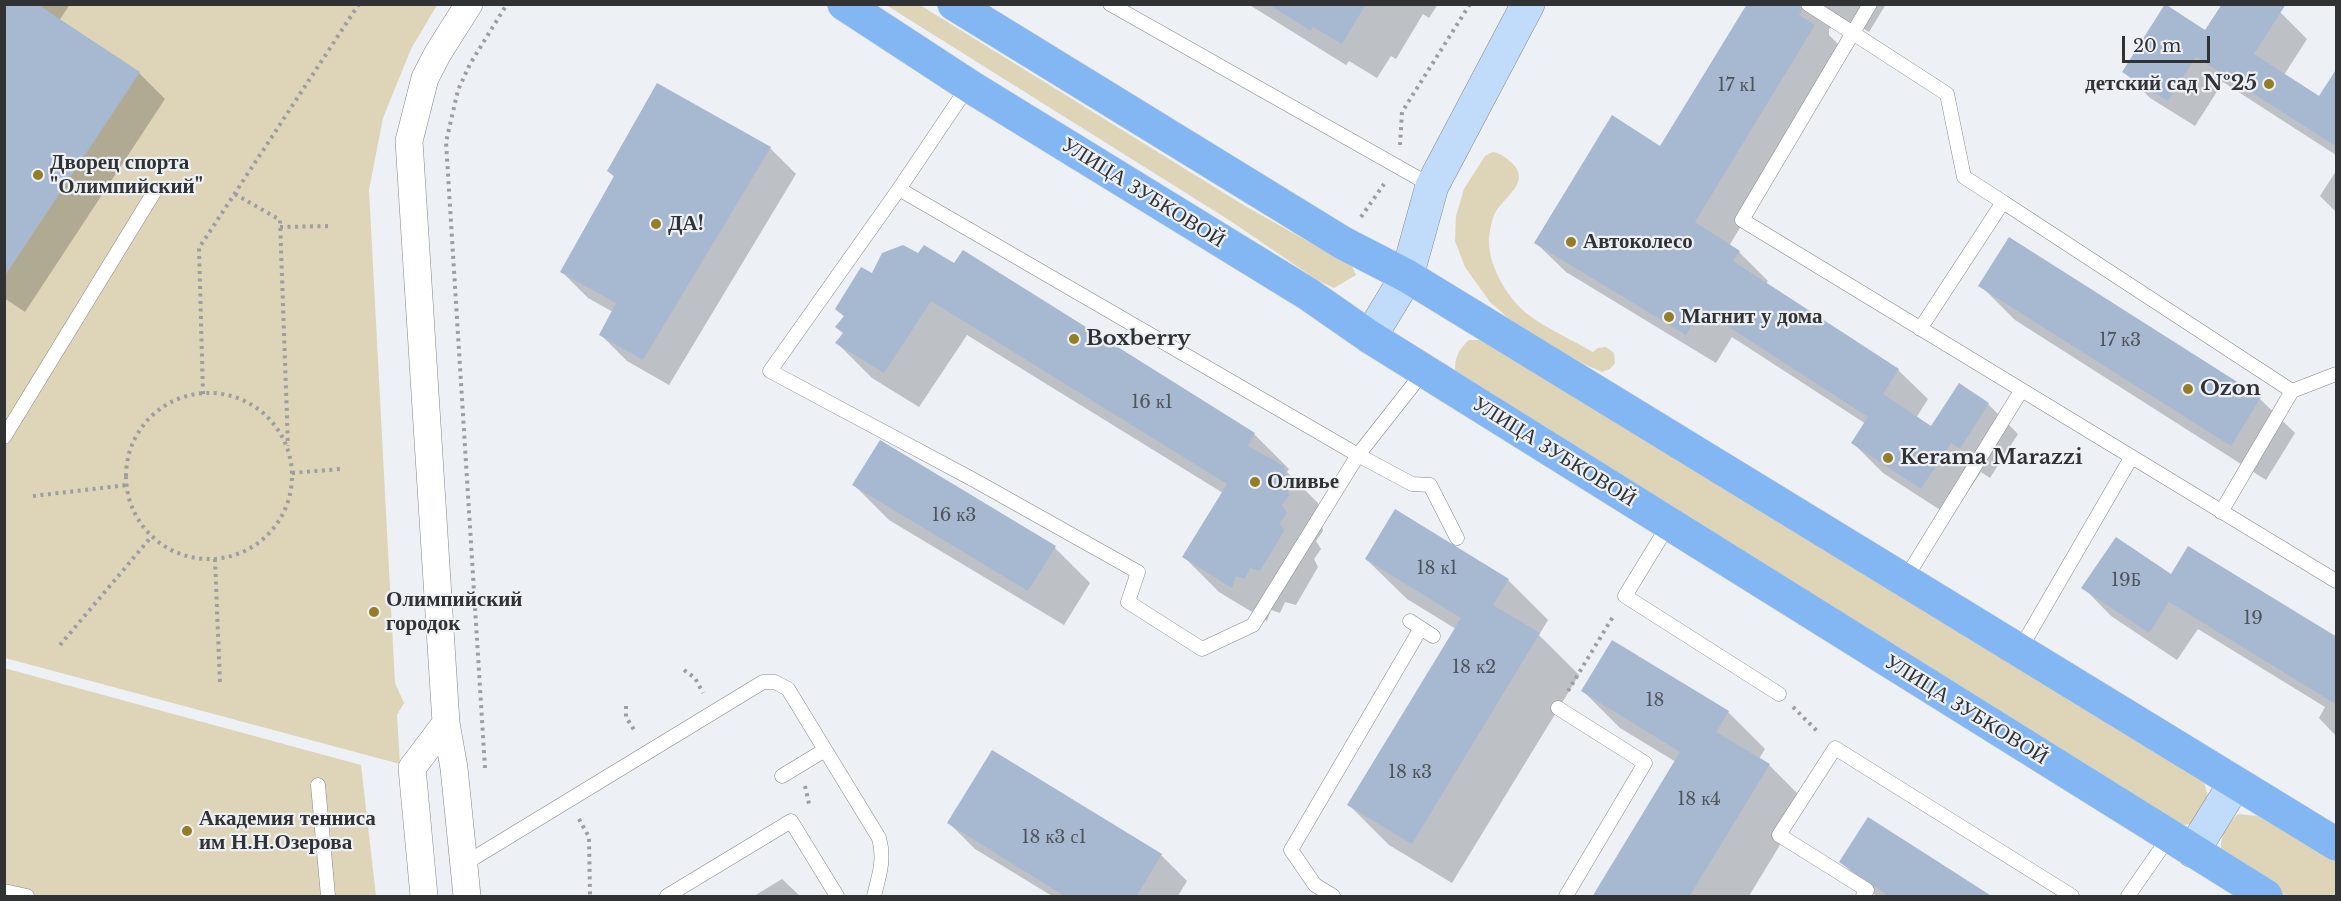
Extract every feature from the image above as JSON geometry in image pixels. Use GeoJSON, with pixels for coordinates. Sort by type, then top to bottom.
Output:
{"type":"FeatureCollection","features":[{"type":"Feature","properties":{"kind":"main road","name":"УЛИЦА ЗУБКОВОЙ"},"geometry":{"type":"LineString","coordinates":[[844,4],[971,87],[1308,294],[1370,337],[2265,897]]}},
{"type":"Feature","properties":{"kind":"main road"},"geometry":{"type":"LineString","coordinates":[[954,4],[1342,243],[1407,276],[2337,844]]}},
{"type":"Feature","properties":{"kind":"street"},"geometry":{"type":"LineString","coordinates":[[467,897],[454,768],[446,723],[409,141],[425,78],[469,4]]}},
{"type":"Feature","properties":{"kind":"street"},"geometry":{"type":"LineString","coordinates":[[1370,337],[1407,276],[1432,186],[1528,4]]}},
{"type":"Feature","properties":{"kind":"street"},"geometry":{"type":"LineString","coordinates":[[424,897],[412,768],[446,723]]}},
{"type":"Feature","properties":{"kind":"street"},"geometry":{"type":"LineString","coordinates":[[2181,844],[2235,783]]}},
{"type":"Feature","properties":{"kind":"lane"},"geometry":{"type":"LineString","coordinates":[[1110,4],[1432,186]]}},
{"type":"Feature","properties":{"kind":"lane"},"geometry":{"type":"LineString","coordinates":[[1808,4],[1947,94],[1964,177],[2292,391]]}},
{"type":"Feature","properties":{"kind":"lane"},"geometry":{"type":"LineString","coordinates":[[1870,4],[1742,220],[2020,391],[2337,581]]}},
{"type":"Feature","properties":{"kind":"lane"},"geometry":{"type":"LineString","coordinates":[[971,87],[961,97],[770,371],[974,480],[1138,572],[1128,603],[1202,649],[1253,625],[1358,455],[1424,371]]}},
{"type":"Feature","properties":{"kind":"lane"},"geometry":{"type":"LineString","coordinates":[[4,437],[156,189]]}},
{"type":"Feature","properties":{"kind":"lane"},"geometry":{"type":"LineString","coordinates":[[899,189],[1358,455],[1412,484],[1430,485],[1457,538]]}},
{"type":"Feature","properties":{"kind":"lane"},"geometry":{"type":"LineString","coordinates":[[1920,328],[2003,202]]}},
{"type":"Feature","properties":{"kind":"lane"},"geometry":{"type":"LineString","coordinates":[[2220,512],[2292,391],[2337,374]]}},
{"type":"Feature","properties":{"kind":"lane"},"geometry":{"type":"LineString","coordinates":[[1904,580],[2020,391]]}},
{"type":"Feature","properties":{"kind":"lane"},"geometry":{"type":"LineString","coordinates":[[2019,651],[2131,458]]}},
{"type":"Feature","properties":{"kind":"lane"},"geometry":{"type":"LineString","coordinates":[[1669,524],[1625,596],[1779,694]]}},
{"type":"Feature","properties":{"kind":"lane"},"geometry":{"type":"LineString","coordinates":[[1333,897],[1315,885],[1291,850],[1421,628]]}},
{"type":"Feature","properties":{"kind":"lane"},"geometry":{"type":"LineString","coordinates":[[464,864],[763,682],[775,682],[788,689],[879,838],[882,862],[874,897]]}},
{"type":"Feature","properties":{"kind":"lane"},"geometry":{"type":"LineString","coordinates":[[1558,708],[1645,763],[1566,897]]}},
{"type":"Feature","properties":{"kind":"lane"},"geometry":{"type":"LineString","coordinates":[[1863,897],[1867,890],[1779,835],[1835,748],[2072,897]]}},
{"type":"Feature","properties":{"kind":"lane"},"geometry":{"type":"LineString","coordinates":[[782,776],[825,750]]}},
{"type":"Feature","properties":{"kind":"lane"},"geometry":{"type":"LineString","coordinates":[[318,785],[328,897]]}},
{"type":"Feature","properties":{"kind":"lane"},"geometry":{"type":"LineString","coordinates":[[667,897],[790,821],[837,897]]}},
{"type":"Feature","properties":{"kind":"lane"},"geometry":{"type":"LineString","coordinates":[[2128,897],[2181,844]]}},
{"type":"Feature","properties":{"kind":"lane"},"geometry":{"type":"LineString","coordinates":[[4,891],[27,897]]}},
{"type":"Feature","properties":{"kind":"path"},"geometry":{"type":"LineString","coordinates":[[203,394],[199,248],[359,4]]}},
{"type":"Feature","properties":{"kind":"path"},"geometry":{"type":"LineString","coordinates":[[485,770],[446,142],[458,90],[470,64],[507,4]]}},
{"type":"Feature","properties":{"kind":"path"},"geometry":{"type":"LineString","coordinates":[[235,194],[280,220],[289,457]]}},
{"type":"Feature","properties":{"kind":"path"},"geometry":{"type":"LineString","coordinates":[[280,227],[332,226]]}},
{"type":"Feature","properties":{"kind":"path"},"geometry":{"type":"LineString","coordinates":[[193,394],[203,394],[222,394],[249,403],[271,421],[286,445],[292,473],[289,501],[277,525],[258,544],[234,556],[208,560],[182,555],[158,543],[140,524],[136,516],[129,500],[125,473],[130,447],[145,423],[167,404],[193,394]]}},
{"type":"Feature","properties":{"kind":"path"},"geometry":{"type":"LineString","coordinates":[[292,473],[340,469]]}},
{"type":"Feature","properties":{"kind":"path"},"geometry":{"type":"LineString","coordinates":[[33,496],[127,485]]}},
{"type":"Feature","properties":{"kind":"path"},"geometry":{"type":"LineString","coordinates":[[60,645],[152,536]]}},
{"type":"Feature","properties":{"kind":"path"},"geometry":{"type":"LineString","coordinates":[[215,559],[220,683]]}},
{"type":"Feature","properties":{"kind":"path"},"geometry":{"type":"LineString","coordinates":[[1558,708],[1625,596]]}},
{"type":"Feature","properties":{"kind":"path"},"geometry":{"type":"LineString","coordinates":[[1779,694],[1835,748]]}},
{"type":"Feature","properties":{"kind":"path"},"geometry":{"type":"LineString","coordinates":[[577,815],[589,837],[590,897]]}},
{"type":"Feature","properties":{"kind":"shaded area"},"geometry":{"type":"Polygon","coordinates":[[[4,5],[437,5],[411,49],[383,118],[369,190],[395,683],[404,703],[397,715],[400,764],[5,658],[4,5]]]}},
{"type":"Feature","properties":{"kind":"shaded area"},"geometry":{"type":"Polygon","coordinates":[[[886,5],[920,5],[1245,206],[1352,266],[1356,275],[1334,288],[1317,280],[1229,220],[886,5]]]}},
{"type":"Feature","properties":{"kind":"shaded area"},"geometry":{"type":"Polygon","coordinates":[[[1493,152],[1512,163],[1519,177],[1514,190],[1495,213],[1490,230],[1492,260],[1500,280],[1519,306],[1541,323],[1593,352],[1598,348],[1606,347],[1614,353],[1615,363],[1610,369],[1602,372],[1586,365],[1517,326],[1490,302],[1465,267],[1455,241],[1456,216],[1464,189],[1485,156],[1493,152]]]}},
{"type":"Feature","properties":{"kind":"shaded area"},"geometry":{"type":"Polygon","coordinates":[[[1469,340],[1483,340],[2204,782],[2208,796],[2191,824],[2177,826],[1456,377],[1457,357],[1461,348],[1469,340]]]}},
{"type":"Feature","properties":{"kind":"shaded area","name":"Академия тенниса им Н.Н.Озерова"},"geometry":{"type":"Polygon","coordinates":[[[4,668],[361,765],[376,896],[5,896],[4,668]]]}},
{"type":"Feature","properties":{"kind":"shaded area"},"geometry":{"type":"Polygon","coordinates":[[[2238,814],[2258,816],[2336,862],[2336,896],[2286,896],[2223,858],[2221,845],[2223,834],[2238,814]]]}},
{"type":"Feature","properties":{"kind":"building","name":"Дворец спорта \"Олимпийский\""},"geometry":{"type":"Polygon","coordinates":[[[4,4],[37,4],[140,72],[4,277],[4,4]]]}},
{"type":"Feature","properties":{"kind":"building"},"geometry":{"type":"Polygon","coordinates":[[[1268,4],[1366,4],[1342,44],[1313,27],[1311,31],[1268,4]]]}},
{"type":"Feature","properties":{"kind":"building"},"geometry":{"type":"Polygon","coordinates":[[[1747,4],[1799,4],[1802,10],[1799,15],[1815,25],[1695,222],[1740,251],[1733,261],[1899,369],[1883,394],[1931,426],[1959,383],[1989,403],[1960,449],[1951,443],[1921,489],[1851,443],[1868,417],[1701,309],[1686,335],[1534,243],[1612,115],[1660,146],[1747,4]]]}},
{"type":"Feature","properties":{"kind":"building","name":"детский сад №25"},"geometry":{"type":"Polygon","coordinates":[[[2165,4],[2205,30],[2222,4],[2286,4],[2254,54],[2319,96],[2337,68],[2337,147],[2196,57],[2168,101],[2122,72],[2165,4]]]}},
{"type":"Feature","properties":{"kind":"building","name":"ДА!"},"geometry":{"type":"Polygon","coordinates":[[[657,83],[771,147],[643,360],[599,335],[616,303],[560,272],[614,176],[607,171],[657,83]]]}},
{"type":"Feature","properties":{"kind":"building"},"geometry":{"type":"Polygon","coordinates":[[[2009,237],[2261,397],[2231,446],[1978,286],[2009,237]]]}},
{"type":"Feature","properties":{"kind":"building"},"geometry":{"type":"Polygon","coordinates":[[[903,245],[918,253],[924,245],[954,263],[963,250],[1255,433],[1248,446],[1284,466],[1289,496],[1282,505],[1287,513],[1280,523],[1284,531],[1260,571],[1250,568],[1245,579],[1236,576],[1232,588],[1182,557],[1227,484],[931,301],[884,373],[835,343],[843,333],[835,327],[844,316],[835,309],[861,267],[872,273],[882,253],[903,245]]]}},
{"type":"Feature","properties":{"kind":"building"},"geometry":{"type":"Polygon","coordinates":[[[880,440],[1056,546],[1028,591],[852,485],[880,440]]]}},
{"type":"Feature","properties":{"kind":"building"},"geometry":{"type":"Polygon","coordinates":[[[1395,509],[1509,579],[1493,605],[1540,633],[1412,844],[1347,805],[1461,618],[1365,559],[1395,509]]]}},
{"type":"Feature","properties":{"kind":"building"},"geometry":{"type":"Polygon","coordinates":[[[2116,537],[2171,574],[2188,546],[2337,637],[2337,705],[2169,602],[2149,633],[2081,588],[2116,537]]]}},
{"type":"Feature","properties":{"kind":"building"},"geometry":{"type":"Polygon","coordinates":[[[1612,640],[1729,711],[1716,732],[1770,764],[1689,897],[1592,897],[1680,752],[1581,691],[1612,640]]]}},
{"type":"Feature","properties":{"kind":"building"},"geometry":{"type":"Polygon","coordinates":[[[992,750],[1162,854],[1136,897],[1066,897],[947,823],[992,750]]]}},
{"type":"Feature","properties":{"kind":"building"},"geometry":{"type":"Polygon","coordinates":[[[1868,817],[1993,897],[1890,897],[1839,862],[1868,817]]]}},
{"type":"Feature","properties":{"kind":"place","name":"детский сад №25"},"geometry":{"type":"Point","coordinates":[2269,84]}},
{"type":"Feature","properties":{"kind":"place","name":"Дворец спорта \"Олимпийский\""},"geometry":{"type":"Point","coordinates":[38,175]}},
{"type":"Feature","properties":{"kind":"place","name":"ДА!"},"geometry":{"type":"Point","coordinates":[656,224]}},
{"type":"Feature","properties":{"kind":"place","name":"Автоколесо"},"geometry":{"type":"Point","coordinates":[1571,242]}},
{"type":"Feature","properties":{"kind":"place","name":"Магнит у дома"},"geometry":{"type":"Point","coordinates":[1669,317]}},
{"type":"Feature","properties":{"kind":"place","name":"Boxberry"},"geometry":{"type":"Point","coordinates":[1074,339]}},
{"type":"Feature","properties":{"kind":"place","name":"Ozon"},"geometry":{"type":"Point","coordinates":[2188,389]}},
{"type":"Feature","properties":{"kind":"place","name":"Kerama Marazzi"},"geometry":{"type":"Point","coordinates":[1888,458]}},
{"type":"Feature","properties":{"kind":"place","name":"Оливье"},"geometry":{"type":"Point","coordinates":[1255,482]}},
{"type":"Feature","properties":{"kind":"place","name":"Олимпийский городок"},"geometry":{"type":"Point","coordinates":[374,612]}},
{"type":"Feature","properties":{"kind":"place","name":"Академия тенниса им Н.Н.Озерова"},"geometry":{"type":"Point","coordinates":[187,831]}}]}
